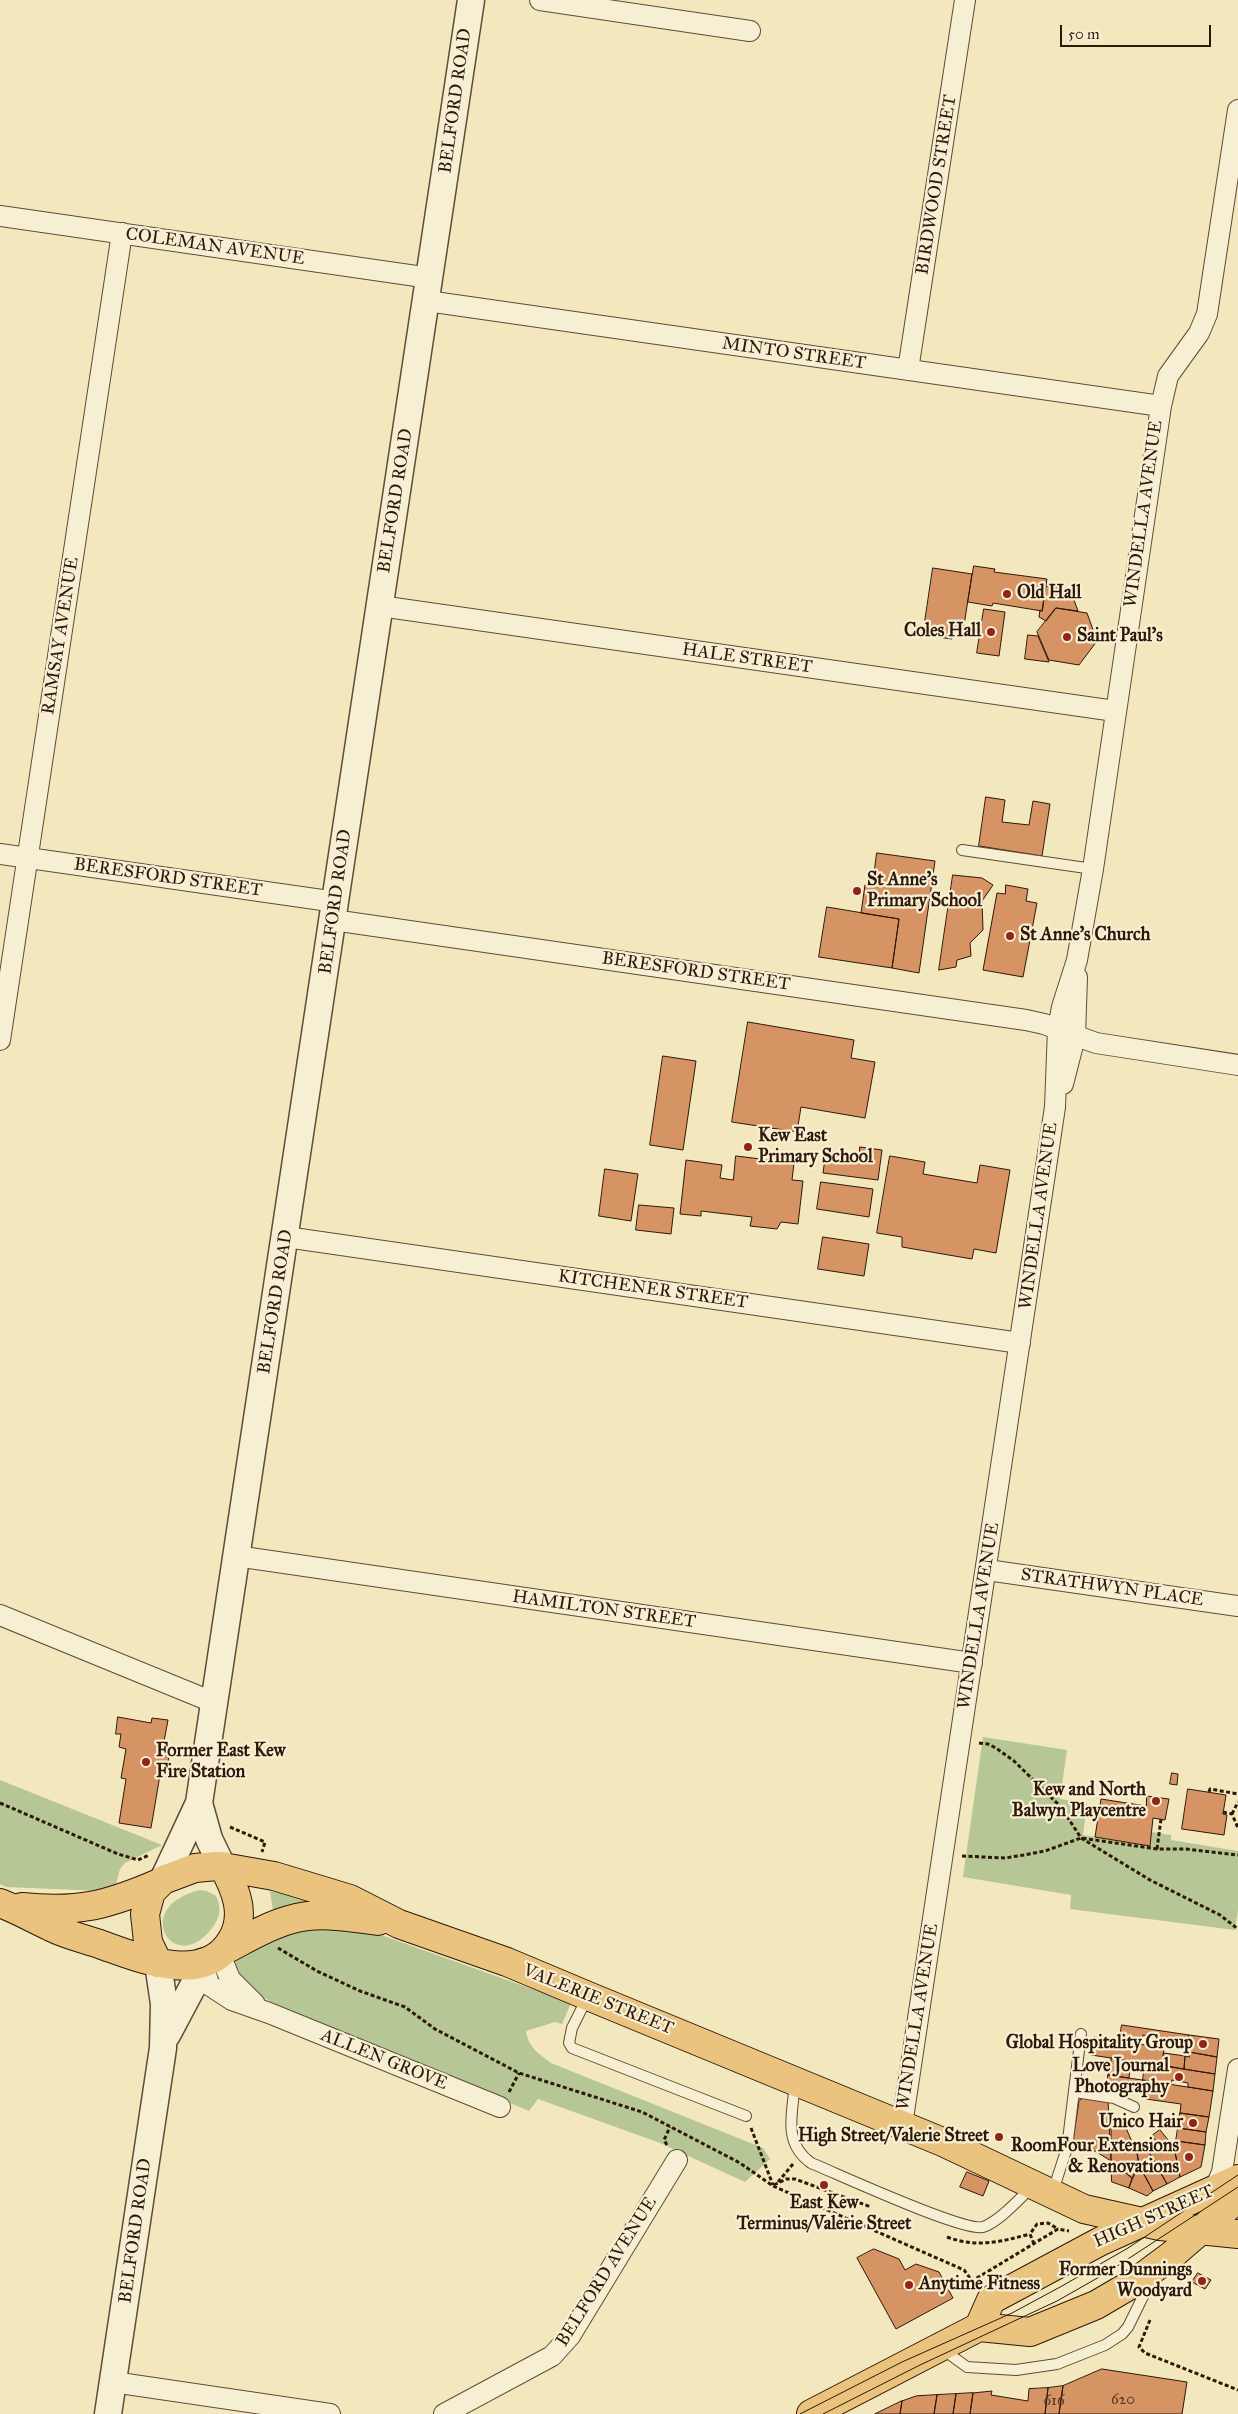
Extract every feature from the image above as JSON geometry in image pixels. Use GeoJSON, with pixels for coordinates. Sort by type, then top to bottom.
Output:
{"type":"FeatureCollection","features":[{"type":"Feature","properties":{"kind":"main road","name":"VALERIE STREET"},"geometry":{"type":"LineString","coordinates":[[222,1866],[263,1874],[350,1899],[399,1924],[507,1962],[902,2125],[991,2163],[1043,2190],[1100,2214],[1141,2223],[1238,2234]]}},
{"type":"Feature","properties":{"kind":"main road"},"geometry":{"type":"LineString","coordinates":[[222,1866],[236,1894],[239,1912],[236,1930],[212,1957],[182,1966],[158,1963],[54,1928],[4,1904],[48,1910],[91,1907],[120,1899],[195,1868],[222,1866]]}},
{"type":"Feature","properties":{"kind":"main road"},"geometry":{"type":"LineString","coordinates":[[158,1963],[148,1942],[145,1919],[148,1898],[161,1881]]}},
{"type":"Feature","properties":{"kind":"main road","name":"VALERIE STREET"},"geometry":{"type":"LineString","coordinates":[[212,1957],[270,1927],[289,1920],[324,1915],[399,1924]]}},
{"type":"Feature","properties":{"kind":"main road","name":"HIGH STREET"},"geometry":{"type":"LineString","coordinates":[[1238,2179],[1101,2241],[991,2300],[979,2327],[1030,2332],[1072,2316],[1119,2292],[1172,2254],[1238,2198]]}},
{"type":"Feature","properties":{"kind":"main road"},"geometry":{"type":"LineString","coordinates":[[823,2411],[979,2327]]}},
{"type":"Feature","properties":{"kind":"street","name":"BELFORD ROAD"},"geometry":{"type":"LineString","coordinates":[[161,1881],[199,1803],[216,1703],[236,1556],[286,1238],[471,0]]}},
{"type":"Feature","properties":{"kind":"street"},"geometry":{"type":"LineString","coordinates":[[540,0],[750,31]]}},
{"type":"Feature","properties":{"kind":"street","name":"BIRDWOOD STREET"},"geometry":{"type":"LineString","coordinates":[[908,370],[965,0]]}},
{"type":"Feature","properties":{"kind":"street","name":"WINDELLA AVENUE"},"geometry":{"type":"LineString","coordinates":[[902,2125],[1067,1033],[1062,1007],[1077,960],[1092,870],[1161,406],[1168,376],[1199,333],[1207,314],[1238,110]]}},
{"type":"Feature","properties":{"kind":"street","name":"COLEMAN AVENUE"},"geometry":{"type":"LineString","coordinates":[[0,216],[122,233],[429,289]]}},
{"type":"Feature","properties":{"kind":"street","name":"RAMSAY AVENUE"},"geometry":{"type":"LineString","coordinates":[[0,1040],[122,233]]}},
{"type":"Feature","properties":{"kind":"street","name":"MINTO STREET"},"geometry":{"type":"LineString","coordinates":[[429,289],[908,370],[1161,406]]}},
{"type":"Feature","properties":{"kind":"street","name":"HALE STREET"},"geometry":{"type":"LineString","coordinates":[[380,606],[1115,711]]}},
{"type":"Feature","properties":{"kind":"street","name":"BERESFORD STREET"},"geometry":{"type":"LineString","coordinates":[[0,854],[335,911],[1026,1020],[1118,1047],[1238,1064]]}},
{"type":"Feature","properties":{"kind":"street","name":"KITCHENER STREET"},"geometry":{"type":"LineString","coordinates":[[286,1238],[1020,1344]]}},
{"type":"Feature","properties":{"kind":"street","name":"HAMILTON STREET"},"geometry":{"type":"LineString","coordinates":[[236,1556],[972,1664]]}},
{"type":"Feature","properties":{"kind":"street","name":"STRATHWYN PLACE"},"geometry":{"type":"LineString","coordinates":[[987,1570],[1238,1606]]}},
{"type":"Feature","properties":{"kind":"street"},"geometry":{"type":"LineString","coordinates":[[0,1615],[216,1703]]}},
{"type":"Feature","properties":{"kind":"street","name":"BELFORD ROAD"},"geometry":{"type":"LineString","coordinates":[[199,1803],[208,1839],[222,1866]]}},
{"type":"Feature","properties":{"kind":"street","name":"BELFORD ROAD"},"geometry":{"type":"LineString","coordinates":[[163,2048],[169,2029],[212,1957]]}},
{"type":"Feature","properties":{"kind":"street","name":"ALLEN GROVE"},"geometry":{"type":"LineString","coordinates":[[212,1957],[208,1982],[216,1991],[232,2000],[270,2013],[500,2107]]}},
{"type":"Feature","properties":{"kind":"street","name":"BELFORD ROAD"},"geometry":{"type":"LineString","coordinates":[[108,2414],[163,2048],[164,2004],[158,1963]]}},
{"type":"Feature","properties":{"kind":"street"},"geometry":{"type":"LineString","coordinates":[[1210,2192],[1217,2184],[1222,2172],[1238,2069]]}},
{"type":"Feature","properties":{"kind":"street"},"geometry":{"type":"LineString","coordinates":[[1233,2104],[1232,2137],[1238,2150]]}},
{"type":"Feature","properties":{"kind":"street","name":"BELFORD AVENUE"},"geometry":{"type":"LineString","coordinates":[[444,2414],[552,2356],[559,2350],[570,2336],[677,2160]]}},
{"type":"Feature","properties":{"kind":"street"},"geometry":{"type":"LineString","coordinates":[[114,2382],[330,2414]]}},
{"type":"Feature","properties":{"kind":"lane"},"geometry":{"type":"LineString","coordinates":[[962,850],[1092,870]]}},
{"type":"Feature","properties":{"kind":"lane"},"geometry":{"type":"LineString","coordinates":[[588,1996],[572,2028],[569,2043],[572,2048],[746,2116]]}},
{"type":"Feature","properties":{"kind":"lane"},"geometry":{"type":"LineString","coordinates":[[796,2081],[792,2134],[800,2155],[811,2163],[947,2219],[969,2226],[982,2227],[1043,2190],[1067,2148],[1081,2034]]}},
{"type":"Feature","properties":{"kind":"lane"},"geometry":{"type":"LineString","coordinates":[[1075,2092],[1114,2098],[1134,2107]]}},
{"type":"Feature","properties":{"kind":"lane","name":"HIGH STREET"},"geometry":{"type":"LineString","coordinates":[[940,2348],[967,2367],[999,2370],[1042,2368],[1081,2355],[1114,2340],[1125,2331],[1152,2280],[1172,2254]]}},
{"type":"Feature","properties":{"kind":"path"},"geometry":{"type":"LineString","coordinates":[[978,1752],[979,1743],[996,1748],[1014,1761],[1061,1807],[1081,1838],[1150,1880],[1220,1915],[1238,1929]]}},
{"type":"Feature","properties":{"kind":"path"},"geometry":{"type":"LineString","coordinates":[[1209,1792],[1210,1789],[1238,1794]]}},
{"type":"Feature","properties":{"kind":"path"},"geometry":{"type":"LineString","coordinates":[[1238,1802],[1232,1814],[1238,1828]]}},
{"type":"Feature","properties":{"kind":"path"},"geometry":{"type":"LineString","coordinates":[[0,1803],[138,1860]]}},
{"type":"Feature","properties":{"kind":"path"},"geometry":{"type":"LineString","coordinates":[[1223,1812],[1232,1814]]}},
{"type":"Feature","properties":{"kind":"path"},"geometry":{"type":"LineString","coordinates":[[1157,1849],[1162,1820]]}},
{"type":"Feature","properties":{"kind":"path"},"geometry":{"type":"LineString","coordinates":[[227,1826],[265,1842],[261,1858],[263,1874]]}},
{"type":"Feature","properties":{"kind":"path"},"geometry":{"type":"LineString","coordinates":[[964,1847],[962,1856],[1006,1858],[1045,1851],[1081,1838],[1157,1849],[1186,1849],[1238,1856]]}},
{"type":"Feature","properties":{"kind":"path"},"geometry":{"type":"LineString","coordinates":[[270,1927],[272,1938],[279,1950],[317,1971],[360,1991],[405,2007],[434,2029],[519,2073],[642,2112],[740,2163],[773,2186],[964,2270],[972,2281],[1058,2229]]}},
{"type":"Feature","properties":{"kind":"path"},"geometry":{"type":"LineString","coordinates":[[746,2116],[773,2186]]}},
{"type":"Feature","properties":{"kind":"path"},"geometry":{"type":"LineString","coordinates":[[773,2186],[787,2174],[800,2155]]}},
{"type":"Feature","properties":{"kind":"path"},"geometry":{"type":"LineString","coordinates":[[1034,2244],[1030,2234],[1037,2224],[1048,2223],[1058,2229],[1101,2241]]}},
{"type":"Feature","properties":{"kind":"path"},"geometry":{"type":"LineString","coordinates":[[1152,2314],[1139,2347],[1146,2353],[1238,2390]]}},
{"type":"Feature","properties":{"kind":"green space"},"geometry":{"type":"Polygon","coordinates":[[[983,1737],[1067,1750],[1060,1799],[1087,1803],[1083,1835],[1150,1846],[1152,1832],[1171,1835],[1171,1840],[1238,1851],[1238,1910],[1235,1930],[1070,1909],[1071,1895],[963,1877],[983,1737]]]}},
{"type":"Feature","properties":{"kind":"green space"},"geometry":{"type":"Polygon","coordinates":[[[0,1780],[162,1845],[125,1863],[120,1869],[115,1888],[101,1891],[6,1887],[0,1884],[0,1780]]]}},
{"type":"Feature","properties":{"kind":"green space"},"geometry":{"type":"Polygon","coordinates":[[[200,1890],[207,1891],[216,1896],[219,1909],[217,1920],[212,1928],[198,1941],[185,1946],[173,1942],[166,1934],[163,1923],[167,1910],[179,1899],[200,1890]]]}},
{"type":"Feature","properties":{"kind":"green space"},"geometry":{"type":"Polygon","coordinates":[[[270,1891],[310,1899],[310,1902],[273,1911],[270,1891]]]}},
{"type":"Feature","properties":{"kind":"green space"},"geometry":{"type":"Polygon","coordinates":[[[314,1926],[370,1931],[571,2003],[562,2024],[555,2022],[526,2031],[532,2046],[542,2056],[551,2063],[763,2148],[770,2159],[745,2182],[660,2143],[538,2099],[529,2111],[271,2002],[250,1989],[232,1966],[247,1951],[258,1945],[281,1935],[314,1926]]]}},
{"type":"Feature","properties":{"kind":"building","name":"Old Hall"},"geometry":{"type":"Polygon","coordinates":[[[974,566],[995,569],[994,572],[1047,579],[1042,611],[993,603],[992,606],[968,602],[974,566]]]}},
{"type":"Feature","properties":{"kind":"building"},"geometry":{"type":"Polygon","coordinates":[[[933,568],[972,574],[963,632],[953,631],[952,639],[923,635],[933,568]]]}},
{"type":"Feature","properties":{"kind":"building"},"geometry":{"type":"Polygon","coordinates":[[[1046,586],[1070,589],[1078,611],[1056,608],[1046,621],[1039,617],[1040,610],[1042,611],[1046,586]]]}},
{"type":"Feature","properties":{"kind":"building","name":"Saint Paul's"},"geometry":{"type":"Polygon","coordinates":[[[1056,608],[1087,613],[1097,641],[1079,665],[1049,660],[1037,632],[1056,608]]]}},
{"type":"Feature","properties":{"kind":"building","name":"Coles Hall"},"geometry":{"type":"Polygon","coordinates":[[[984,609],[1005,612],[999,656],[977,653],[984,609]]]}},
{"type":"Feature","properties":{"kind":"building"},"geometry":{"type":"Polygon","coordinates":[[[1028,635],[1038,636],[1049,662],[1025,659],[1028,635]]]}},
{"type":"Feature","properties":{"kind":"building"},"geometry":{"type":"Polygon","coordinates":[[[986,797],[1005,800],[1002,822],[1029,825],[1033,801],[1050,804],[1042,856],[979,846],[986,797]]]}},
{"type":"Feature","properties":{"kind":"building"},"geometry":{"type":"Polygon","coordinates":[[[877,853],[935,861],[919,973],[892,968],[899,919],[861,913],[865,885],[872,886],[877,853]]]}},
{"type":"Feature","properties":{"kind":"building"},"geometry":{"type":"Polygon","coordinates":[[[953,875],[982,878],[993,885],[982,901],[983,930],[970,943],[971,956],[957,960],[956,967],[939,970],[953,875]]]}},
{"type":"Feature","properties":{"kind":"building","name":"St Anne's Church"},"geometry":{"type":"Polygon","coordinates":[[[1006,885],[1028,889],[1026,901],[1037,903],[1023,977],[983,970],[997,893],[1005,894],[1006,885]]]}},
{"type":"Feature","properties":{"kind":"building"},"geometry":{"type":"Polygon","coordinates":[[[827,907],[899,919],[892,968],[819,957],[827,907]]]}},
{"type":"Feature","properties":{"kind":"building"},"geometry":{"type":"Polygon","coordinates":[[[748,1022],[854,1040],[851,1058],[875,1062],[865,1118],[801,1107],[797,1132],[732,1122],[748,1022]]]}},
{"type":"Feature","properties":{"kind":"building"},"geometry":{"type":"Polygon","coordinates":[[[663,1056],[696,1061],[683,1150],[650,1145],[663,1056]]]}},
{"type":"Feature","properties":{"kind":"building"},"geometry":{"type":"Polygon","coordinates":[[[860,1147],[882,1150],[878,1180],[823,1173],[826,1151],[859,1155],[860,1147]]]}},
{"type":"Feature","properties":{"kind":"building"},"geometry":{"type":"Polygon","coordinates":[[[736,1156],[794,1163],[792,1180],[803,1181],[798,1224],[781,1222],[777,1229],[750,1226],[752,1217],[701,1211],[701,1216],[680,1214],[686,1160],[722,1165],[720,1178],[733,1180],[736,1156]]]}},
{"type":"Feature","properties":{"kind":"building"},"geometry":{"type":"Polygon","coordinates":[[[890,1156],[925,1162],[923,1174],[977,1183],[980,1165],[1010,1170],[996,1253],[974,1249],[972,1259],[902,1247],[902,1237],[877,1233],[890,1156]]]}},
{"type":"Feature","properties":{"kind":"building"},"geometry":{"type":"Polygon","coordinates":[[[605,1169],[638,1174],[631,1221],[599,1216],[605,1169]]]}},
{"type":"Feature","properties":{"kind":"building"},"geometry":{"type":"Polygon","coordinates":[[[821,1182],[873,1189],[869,1217],[817,1209],[821,1182]]]}},
{"type":"Feature","properties":{"kind":"building"},"geometry":{"type":"Polygon","coordinates":[[[639,1205],[674,1208],[671,1234],[636,1230],[639,1205]]]}},
{"type":"Feature","properties":{"kind":"building"},"geometry":{"type":"Polygon","coordinates":[[[823,1237],[869,1244],[864,1276],[818,1269],[823,1237]]]}},
{"type":"Feature","properties":{"kind":"building","name":"Former East Kew Fire Station"},"geometry":{"type":"Polygon","coordinates":[[[118,1717],[151,1723],[152,1718],[168,1720],[163,1747],[170,1749],[166,1776],[160,1775],[151,1828],[119,1823],[126,1779],[121,1778],[126,1749],[119,1747],[121,1734],[116,1734],[118,1717]]]}},
{"type":"Feature","properties":{"kind":"building"},"geometry":{"type":"Polygon","coordinates":[[[1172,1773],[1178,1774],[1177,1785],[1170,1784],[1172,1773]]]}},
{"type":"Feature","properties":{"kind":"building"},"geometry":{"type":"Polygon","coordinates":[[[1188,1789],[1226,1795],[1223,1814],[1227,1815],[1224,1835],[1182,1829],[1188,1789]]]}},
{"type":"Feature","properties":{"kind":"building"},"geometry":{"type":"Polygon","coordinates":[[[1147,1796],[1169,1799],[1165,1820],[1153,1818],[1150,1846],[1095,1837],[1101,1799],[1146,1806],[1147,1796]]]}},
{"type":"Feature","properties":{"kind":"building"},"geometry":{"type":"Polygon","coordinates":[[[1122,2025],[1189,2035],[1186,2048],[1164,2045],[1165,2039],[1143,2035],[1141,2045],[1119,2041],[1122,2025]]]}},
{"type":"Feature","properties":{"kind":"building","name":"Global Hospitality Group"},"geometry":{"type":"Polygon","coordinates":[[[1189,2035],[1219,2039],[1217,2057],[1189,2052],[1190,2048],[1186,2048],[1189,2035]]]}},
{"type":"Feature","properties":{"kind":"building"},"geometry":{"type":"Polygon","coordinates":[[[1094,2037],[1164,2048],[1162,2065],[1145,2063],[1145,2068],[1130,2066],[1131,2061],[1091,2055],[1094,2037]]]}},
{"type":"Feature","properties":{"kind":"building"},"geometry":{"type":"Polygon","coordinates":[[[1189,2052],[1217,2057],[1215,2074],[1184,2069],[1185,2056],[1189,2057],[1189,2052]]]}},
{"type":"Feature","properties":{"kind":"building"},"geometry":{"type":"Polygon","coordinates":[[[1164,2053],[1185,2056],[1184,2069],[1162,2065],[1164,2053]]]}},
{"type":"Feature","properties":{"kind":"building"},"geometry":{"type":"Polygon","coordinates":[[[1111,2058],[1131,2061],[1129,2078],[1108,2075],[1109,2072],[1106,2071],[1107,2061],[1111,2061],[1111,2058]]]}},
{"type":"Feature","properties":{"kind":"building","name":"Love Journal Photography"},"geometry":{"type":"Polygon","coordinates":[[[1145,2063],[1215,2074],[1213,2091],[1188,2087],[1188,2083],[1172,2080],[1171,2084],[1143,2080],[1145,2063]]]}},
{"type":"Feature","properties":{"kind":"building"},"geometry":{"type":"Polygon","coordinates":[[[1108,2075],[1149,2081],[1147,2094],[1107,2088],[1108,2075]]]}},
{"type":"Feature","properties":{"kind":"building"},"geometry":{"type":"Polygon","coordinates":[[[1149,2081],[1213,2091],[1209,2117],[1180,2113],[1181,2104],[1146,2099],[1149,2081]]]}},
{"type":"Feature","properties":{"kind":"building"},"geometry":{"type":"Polygon","coordinates":[[[1085,2097],[1108,2101],[1111,2161],[1095,2151],[1072,2147],[1079,2101],[1085,2097]]]}},
{"type":"Feature","properties":{"kind":"building","name":"Unico Hair"},"geometry":{"type":"Polygon","coordinates":[[[1180,2113],[1209,2117],[1206,2132],[1178,2128],[1180,2113]]]}},
{"type":"Feature","properties":{"kind":"building"},"geometry":{"type":"Polygon","coordinates":[[[1122,2119],[1137,2153],[1139,2165],[1132,2178],[1111,2161],[1111,2125],[1122,2119]]]}},
{"type":"Feature","properties":{"kind":"building"},"geometry":{"type":"Polygon","coordinates":[[[1178,2128],[1206,2132],[1205,2145],[1176,2141],[1178,2128]]]}},
{"type":"Feature","properties":{"kind":"building"},"geometry":{"type":"Polygon","coordinates":[[[1160,2130],[1174,2147],[1180,2177],[1167,2184],[1145,2145],[1155,2140],[1153,2135],[1160,2130]]]}},
{"type":"Feature","properties":{"kind":"building","name":"RoomFour Extensions & Renovations"},"geometry":{"type":"Polygon","coordinates":[[[1176,2141],[1205,2145],[1201,2167],[1180,2177],[1174,2147],[1176,2141]]]}},
{"type":"Feature","properties":{"kind":"building"},"geometry":{"type":"Polygon","coordinates":[[[1145,2145],[1167,2184],[1153,2191],[1139,2165],[1137,2153],[1143,2150],[1142,2147],[1145,2145]]]}},
{"type":"Feature","properties":{"kind":"building"},"geometry":{"type":"Polygon","coordinates":[[[1111,2161],[1132,2178],[1129,2188],[1112,2182],[1111,2161]]]}},
{"type":"Feature","properties":{"kind":"building"},"geometry":{"type":"Polygon","coordinates":[[[1139,2165],[1153,2191],[1147,2196],[1129,2188],[1139,2165]]]}},
{"type":"Feature","properties":{"kind":"building"},"geometry":{"type":"Polygon","coordinates":[[[967,2172],[989,2181],[983,2196],[960,2187],[967,2172]]]}},
{"type":"Feature","properties":{"kind":"building","name":"Anytime Fitness"},"geometry":{"type":"Polygon","coordinates":[[[874,2249],[899,2259],[905,2270],[916,2264],[939,2272],[953,2298],[896,2329],[857,2258],[874,2249]]]}},
{"type":"Feature","properties":{"kind":"building","name":"Former Dunnings Woodyard"},"geometry":{"type":"Polygon","coordinates":[[[1198,2273],[1211,2280],[1205,2289],[1192,2282],[1198,2273]]]}},
{"type":"Feature","properties":{"kind":"building"},"geometry":{"type":"Polygon","coordinates":[[[1102,2369],[1187,2382],[1182,2414],[1059,2414],[1063,2386],[1102,2369]]]}},
{"type":"Feature","properties":{"kind":"building"},"geometry":{"type":"Polygon","coordinates":[[[1063,2386],[1059,2414],[1045,2414],[1048,2388],[1063,2386]]]}},
{"type":"Feature","properties":{"kind":"building"},"geometry":{"type":"Polygon","coordinates":[[[1048,2388],[1045,2414],[970,2414],[973,2393],[992,2391],[991,2395],[1028,2401],[1029,2389],[1048,2388]]]}},
{"type":"Feature","properties":{"kind":"building"},"geometry":{"type":"Polygon","coordinates":[[[973,2393],[970,2414],[953,2414],[956,2394],[973,2393]]]}},
{"type":"Feature","properties":{"kind":"building"},"geometry":{"type":"Polygon","coordinates":[[[956,2394],[953,2414],[934,2414],[937,2395],[956,2394]]]}},
{"type":"Feature","properties":{"kind":"building"},"geometry":{"type":"Polygon","coordinates":[[[937,2395],[934,2414],[900,2414],[902,2401],[916,2396],[937,2395]]]}},
{"type":"Feature","properties":{"kind":"building"},"geometry":{"type":"Polygon","coordinates":[[[902,2401],[900,2414],[875,2414],[902,2401]]]}},
{"type":"Feature","properties":{"kind":"tram line"},"geometry":{"type":"LineString","coordinates":[[800,2414],[902,2362],[1012,2313],[1062,2286],[1128,2248],[1238,2175]]}},
{"type":"Feature","properties":{"kind":"tram line"},"geometry":{"type":"LineString","coordinates":[[823,2414],[920,2365],[1057,2301],[1108,2272],[1238,2187]]}},
{"type":"Feature","properties":{"kind":"place","name":"Old Hall"},"geometry":{"type":"Point","coordinates":[1007,594]}},
{"type":"Feature","properties":{"kind":"place","name":"Coles Hall"},"geometry":{"type":"Point","coordinates":[991,632]}},
{"type":"Feature","properties":{"kind":"place","name":"Saint Paul's"},"geometry":{"type":"Point","coordinates":[1067,637]}},
{"type":"Feature","properties":{"kind":"place","name":"St Anne's Primary School"},"geometry":{"type":"Point","coordinates":[857,891]}},
{"type":"Feature","properties":{"kind":"place","name":"St Anne's Church"},"geometry":{"type":"Point","coordinates":[1010,936]}},
{"type":"Feature","properties":{"kind":"place","name":"Kew East Primary School"},"geometry":{"type":"Point","coordinates":[748,1147]}},
{"type":"Feature","properties":{"kind":"place","name":"Former East Kew Fire Station"},"geometry":{"type":"Point","coordinates":[146,1762]}},
{"type":"Feature","properties":{"kind":"place","name":"Kew and North Balwyn Playcentre"},"geometry":{"type":"Point","coordinates":[1156,1801]}},
{"type":"Feature","properties":{"kind":"place","name":"Global Hospitality Group"},"geometry":{"type":"Point","coordinates":[1203,2044]}},
{"type":"Feature","properties":{"kind":"place","name":"Love Journal Photography"},"geometry":{"type":"Point","coordinates":[1179,2077]}},
{"type":"Feature","properties":{"kind":"place","name":"Unico Hair"},"geometry":{"type":"Point","coordinates":[1193,2123]}},
{"type":"Feature","properties":{"kind":"place","name":"High Street/Valerie Street"},"geometry":{"type":"Point","coordinates":[999,2137]}},
{"type":"Feature","properties":{"kind":"place","name":"RoomFour Extensions & Renovations"},"geometry":{"type":"Point","coordinates":[1189,2157]}},
{"type":"Feature","properties":{"kind":"place","name":"East Kew Terminus/Valerie Street"},"geometry":{"type":"Point","coordinates":[824,2185]}},
{"type":"Feature","properties":{"kind":"place","name":"Former Dunnings Woodyard"},"geometry":{"type":"Point","coordinates":[1202,2281]}},
{"type":"Feature","properties":{"kind":"place","name":"Anytime Fitness"},"geometry":{"type":"Point","coordinates":[909,2285]}}]}
